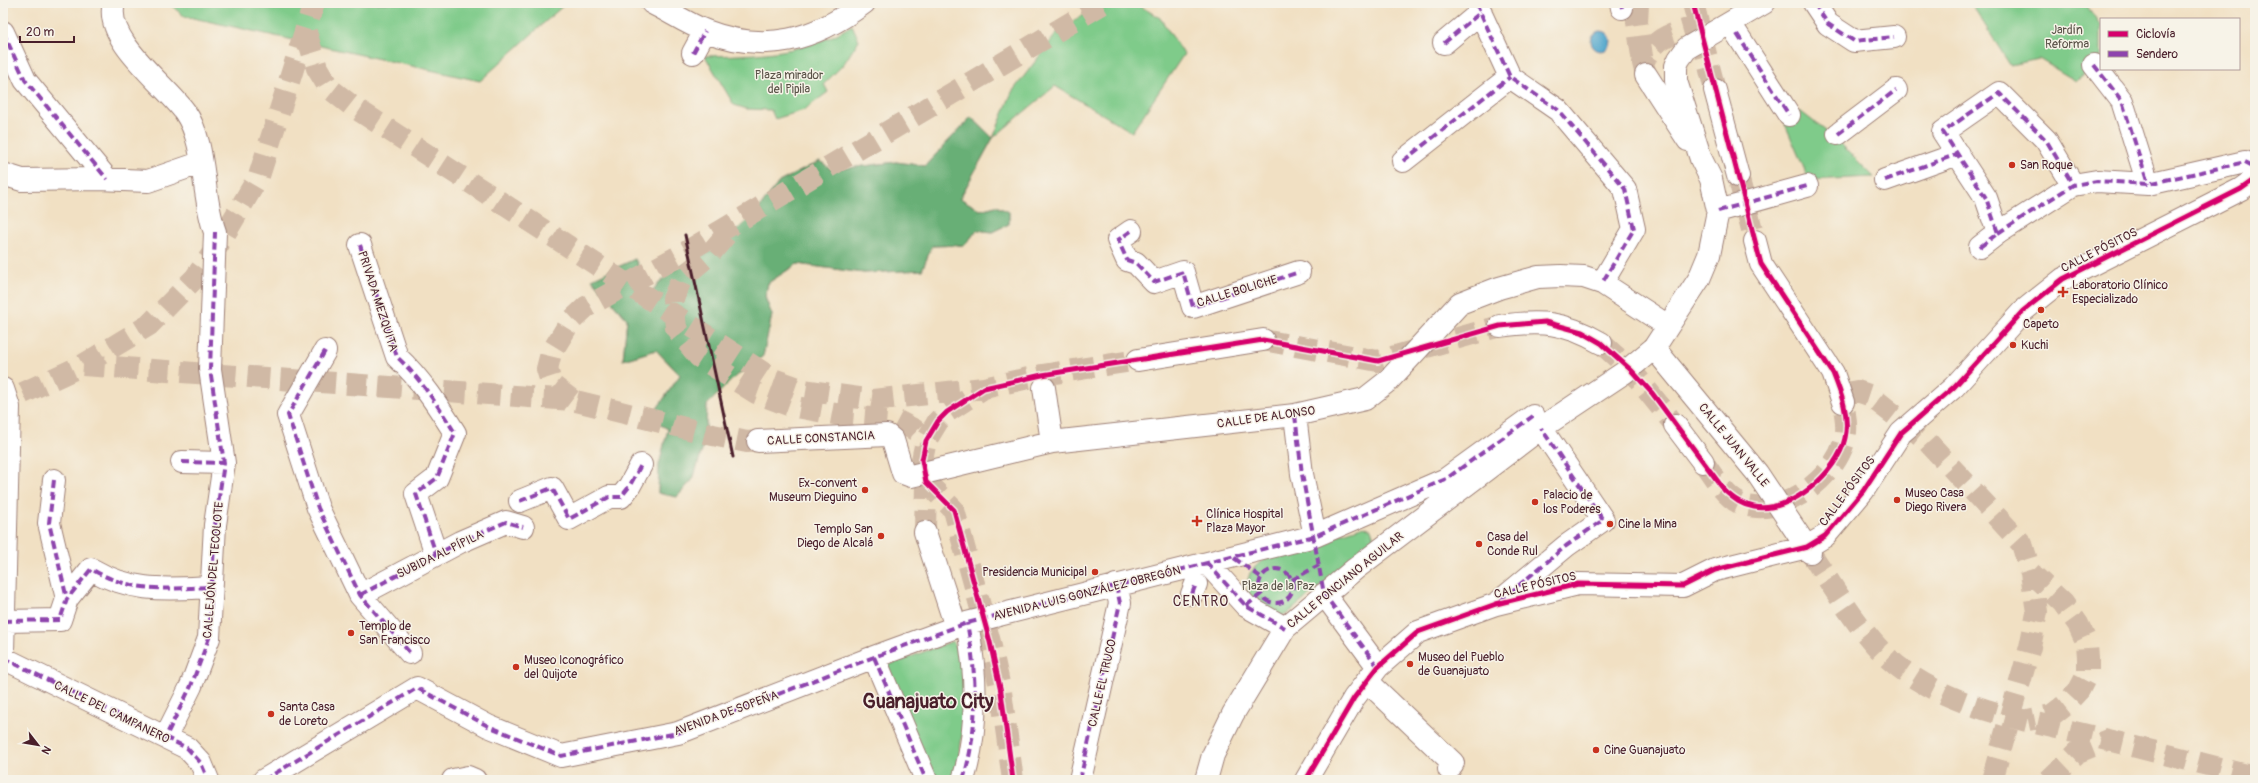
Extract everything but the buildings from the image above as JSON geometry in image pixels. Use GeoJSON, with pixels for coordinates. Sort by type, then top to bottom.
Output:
{"type":"FeatureCollection","features":[{"type":"Feature","properties":{"kind":"street"},"geometry":{"type":"LineString","coordinates":[[3,174],[22,180],[148,181],[200,163],[198,137],[185,112],[135,59],[115,25],[112,10],[114,3]]}},
{"type":"Feature","properties":{"kind":"street"},"geometry":{"type":"LineString","coordinates":[[652,3],[704,31],[746,42],[788,41],[809,35],[830,26],[864,3]]}},
{"type":"Feature","properties":{"kind":"street"},"geometry":{"type":"LineString","coordinates":[[1701,159],[1676,81],[1675,72],[1679,59],[1693,44],[1764,3]]}},
{"type":"Feature","properties":{"kind":"street"},"geometry":{"type":"LineString","coordinates":[[1814,3],[1828,24],[1854,41],[1894,37]]}},
{"type":"Feature","properties":{"kind":"street"},"geometry":{"type":"LineString","coordinates":[[1444,43],[1478,8],[1510,77],[1558,110],[1625,189],[1634,230],[1602,284]]}},
{"type":"Feature","properties":{"kind":"street"},"geometry":{"type":"LineString","coordinates":[[693,53],[704,31]]}},
{"type":"Feature","properties":{"kind":"street"},"geometry":{"type":"LineString","coordinates":[[3,32],[26,80],[107,180]]}},
{"type":"Feature","properties":{"kind":"street"},"geometry":{"type":"LineString","coordinates":[[1737,34],[1789,115]]}},
{"type":"Feature","properties":{"kind":"street"},"geometry":{"type":"LineString","coordinates":[[2094,65],[2122,101],[2148,184]]}},
{"type":"Feature","properties":{"kind":"street"},"geometry":{"type":"LineString","coordinates":[[1285,628],[1246,606],[1207,563],[1315,536],[1446,478],[1537,422],[1625,372],[1654,348],[1699,279],[1709,255],[1718,211],[1711,179],[1701,159],[1646,75]]}},
{"type":"Feature","properties":{"kind":"street"},"geometry":{"type":"LineString","coordinates":[[1403,161],[1510,77]]}},
{"type":"Feature","properties":{"kind":"street"},"geometry":{"type":"LineString","coordinates":[[1715,90],[1738,176]]}},
{"type":"Feature","properties":{"kind":"street"},"geometry":{"type":"LineString","coordinates":[[1838,134],[1896,90]]}},
{"type":"Feature","properties":{"kind":"street"},"geometry":{"type":"LineString","coordinates":[[1998,233],[1986,198],[1943,132],[1999,93],[2046,140],[2073,185]]}},
{"type":"Feature","properties":{"kind":"street"},"geometry":{"type":"LineString","coordinates":[[1885,180],[1958,154]]}},
{"type":"Feature","properties":{"kind":"street"},"geometry":{"type":"LineString","coordinates":[[1980,247],[1998,233],[2073,185],[2097,182],[2148,184],[2245,162],[2255,167]]}},
{"type":"Feature","properties":{"kind":"street","name":"CALLEJÓN DEL TECOLOTE"},"geometry":{"type":"LineString","coordinates":[[168,732],[191,686],[209,638],[215,525],[224,463],[210,369],[215,232],[209,218],[200,163]]}},
{"type":"Feature","properties":{"kind":"street","name":"CALLE PÓSITOS"},"geometry":{"type":"LineString","coordinates":[[1306,780],[1354,698],[1372,674],[1418,632],[1496,604],[1578,584],[1683,586],[1715,570],[1809,550],[1825,536],[1863,490],[1901,433],[1954,387],[2023,311],[2063,279],[2241,189],[2255,179]]}},
{"type":"Feature","properties":{"kind":"street"},"geometry":{"type":"LineString","coordinates":[[1718,211],[1807,186]]}},
{"type":"Feature","properties":{"kind":"street","name":"CALLE BOLICHE"},"geometry":{"type":"LineString","coordinates":[[1131,231],[1118,240],[1127,260],[1136,263],[1154,282],[1183,272],[1193,307],[1300,272]]}},
{"type":"Feature","properties":{"kind":"street"},"geometry":{"type":"LineString","coordinates":[[1755,241],[1761,264],[1833,373],[1844,397]]}},
{"type":"Feature","properties":{"kind":"street","name":"PRIVADA MEZQUITA"},"geometry":{"type":"LineString","coordinates":[[360,244],[397,357],[411,370],[434,400],[455,433],[437,478],[416,494],[436,554]]}},
{"type":"Feature","properties":{"kind":"street","name":"CALLE DE ALONSO"},"geometry":{"type":"LineString","coordinates":[[905,475],[911,476],[1052,442],[1295,416],[1365,399],[1388,381],[1460,303],[1499,288],[1538,277],[1584,277],[1602,284],[1668,326]]}},
{"type":"Feature","properties":{"kind":"street"},"geometry":{"type":"LineString","coordinates":[[1500,326],[1545,322],[1582,332],[1601,344]]}},
{"type":"Feature","properties":{"kind":"street"},"geometry":{"type":"LineString","coordinates":[[1138,360],[1264,340]]}},
{"type":"Feature","properties":{"kind":"street","name":"CALLE JUAN VALLE"},"geometry":{"type":"LineString","coordinates":[[1654,348],[1757,473],[1809,550]]}},
{"type":"Feature","properties":{"kind":"street"},"geometry":{"type":"LineString","coordinates":[[325,351],[288,416],[318,508],[360,595],[410,653]]}},
{"type":"Feature","properties":{"kind":"street"},"geometry":{"type":"LineString","coordinates":[[1044,388],[1052,442]]}},
{"type":"Feature","properties":{"kind":"street"},"geometry":{"type":"LineString","coordinates":[[3,652],[11,394]]}},
{"type":"Feature","properties":{"kind":"street"},"geometry":{"type":"LineString","coordinates":[[1295,416],[1302,474],[1315,536]]}},
{"type":"Feature","properties":{"kind":"street"},"geometry":{"type":"LineString","coordinates":[[1496,604],[1566,546],[1603,520],[1537,422]]}},
{"type":"Feature","properties":{"kind":"street","name":"CALLE PONCIANO AGUILAR"},"geometry":{"type":"LineString","coordinates":[[1206,780],[1213,755],[1233,714],[1285,628],[1324,594],[1537,422]]}},
{"type":"Feature","properties":{"kind":"street"},"geometry":{"type":"LineString","coordinates":[[1676,425],[1703,462]]}},
{"type":"Feature","properties":{"kind":"street","name":"CALLE CONSTANCIA"},"geometry":{"type":"LineString","coordinates":[[758,441],[887,435],[893,440],[905,475]]}},
{"type":"Feature","properties":{"kind":"street"},"geometry":{"type":"LineString","coordinates":[[182,462],[224,463]]}},
{"type":"Feature","properties":{"kind":"street"},"geometry":{"type":"LineString","coordinates":[[520,501],[552,488],[569,519],[609,497],[621,497],[630,487],[640,465]]}},
{"type":"Feature","properties":{"kind":"street"},"geometry":{"type":"LineString","coordinates":[[54,480],[48,523],[67,599]]}},
{"type":"Feature","properties":{"kind":"street","name":"SUBIDA AL PÍPILA"},"geometry":{"type":"LineString","coordinates":[[360,595],[436,554],[506,522],[523,527]]}},
{"type":"Feature","properties":{"kind":"street"},"geometry":{"type":"LineString","coordinates":[[925,532],[973,654],[975,695],[970,758],[963,780]]}},
{"type":"Feature","properties":{"kind":"street","name":"AVENIDA LUIS GONZÁLEZ OBREGÓN"},"geometry":{"type":"LineString","coordinates":[[961,625],[1207,563]]}},
{"type":"Feature","properties":{"kind":"street"},"geometry":{"type":"LineString","coordinates":[[4,626],[60,620],[67,599],[91,570],[105,578],[143,588],[211,587]]}},
{"type":"Feature","properties":{"kind":"street","name":"CALLE EL TRUCO"},"geometry":{"type":"LineString","coordinates":[[1080,780],[1120,603],[1116,585]]}},
{"type":"Feature","properties":{"kind":"street"},"geometry":{"type":"LineString","coordinates":[[1324,594],[1372,674],[1451,766]]}},
{"type":"Feature","properties":{"kind":"street","name":"AVENIDA DE SOPEÑA"},"geometry":{"type":"LineString","coordinates":[[264,780],[417,688],[488,726],[561,756],[678,733],[961,625]]}},
{"type":"Feature","properties":{"kind":"street"},"geometry":{"type":"LineString","coordinates":[[874,657],[926,780]]}},
{"type":"Feature","properties":{"kind":"street","name":"CALLE DEL CAMPANERO"},"geometry":{"type":"LineString","coordinates":[[3,658],[187,748],[201,763],[208,780]]}},
{"type":"Feature","properties":{"kind":"street"},"geometry":{"type":"LineString","coordinates":[[452,780],[468,777],[475,780]]}},
{"type":"Feature","properties":{"kind":"green space"},"geometry":{"type":"Polygon","coordinates":[[[168,3],[566,3],[480,81],[184,16],[168,3]]]}},
{"type":"Feature","properties":{"kind":"green space"},"geometry":{"type":"Polygon","coordinates":[[[1104,3],[1135,3],[1160,18],[1184,54],[1132,132],[1055,86],[993,138],[1012,92],[1060,29],[1104,3]]]}},
{"type":"Feature","properties":{"kind":"green space","name":"Jardín Reforma"},"geometry":{"type":"Polygon","coordinates":[[[1971,3],[2085,3],[2100,25],[2100,64],[2076,81],[2039,59],[2010,65],[1971,3]]]}},
{"type":"Feature","properties":{"kind":"green space","name":"Plaza mirador del Pipila"},"geometry":{"type":"Polygon","coordinates":[[[852,25],[859,40],[843,65],[824,84],[828,92],[804,110],[775,119],[771,110],[747,109],[734,105],[705,56],[743,55],[782,51],[818,42],[835,35],[852,25]]]}},
{"type":"Feature","properties":{"kind":"green space"},"geometry":{"type":"Polygon","coordinates":[[[1800,111],[1835,138],[1874,177],[1809,180],[1785,124],[1800,111]]]}},
{"type":"Feature","properties":{"kind":"green space"},"geometry":{"type":"Polygon","coordinates":[[[971,117],[993,138],[960,198],[980,210],[996,206],[1009,212],[1009,224],[992,232],[977,230],[965,245],[932,246],[922,270],[864,273],[797,264],[768,283],[765,297],[772,315],[763,356],[734,378],[707,405],[705,441],[693,479],[677,497],[658,493],[659,465],[668,429],[650,419],[680,375],[656,350],[623,360],[627,319],[592,279],[635,259],[650,293],[670,272],[715,249],[754,215],[779,182],[820,161],[832,170],[896,162],[925,166],[971,117]]]}},
{"type":"Feature","properties":{"kind":"green space"},"geometry":{"type":"Polygon","coordinates":[[[971,117],[993,138],[960,198],[980,210],[996,206],[1009,212],[1009,224],[992,232],[977,230],[965,245],[932,246],[922,270],[864,273],[797,264],[768,283],[765,297],[772,315],[763,356],[734,378],[707,405],[705,441],[693,479],[677,497],[658,493],[659,465],[668,429],[650,419],[680,375],[656,350],[623,360],[627,319],[592,279],[635,259],[650,293],[670,272],[715,249],[754,215],[779,182],[820,161],[832,170],[896,162],[925,166],[971,117]]]}},
{"type":"Feature","properties":{"kind":"green space","name":"Plaza de la Paz"},"geometry":{"type":"Polygon","coordinates":[[[1364,526],[1371,529],[1375,541],[1287,614],[1277,617],[1267,615],[1248,592],[1247,583],[1250,573],[1263,560],[1364,526]]]}},
{"type":"Feature","properties":{"kind":"green space"},"geometry":{"type":"Polygon","coordinates":[[[953,641],[955,647],[965,643],[968,691],[956,780],[933,780],[886,666],[953,641]]]}},
{"type":"Feature","properties":{"kind":"water"},"geometry":{"type":"Polygon","coordinates":[[[1601,31],[1608,34],[1611,41],[1608,48],[1601,51],[1594,48],[1591,41],[1594,34],[1601,31]]]}},
{"type":"Feature","properties":{"kind":"tunnel"},"geometry":{"type":"LineString","coordinates":[[83,365],[149,325],[195,278],[219,244],[259,176],[314,3]]}},
{"type":"Feature","properties":{"kind":"tunnel"},"geometry":{"type":"LineString","coordinates":[[572,400],[552,385],[547,369],[551,353],[570,322],[586,307],[684,253],[1104,3]]}},
{"type":"Feature","properties":{"kind":"tunnel"},"geometry":{"type":"LineString","coordinates":[[1638,3],[1637,22],[1643,63]]}},
{"type":"Feature","properties":{"kind":"tunnel"},"geometry":{"type":"LineString","coordinates":[[1693,3],[1715,90]]}},
{"type":"Feature","properties":{"kind":"tunnel"},"geometry":{"type":"LineString","coordinates":[[1646,75],[1643,63],[1653,47],[1659,41],[1672,34],[1699,26]]}},
{"type":"Feature","properties":{"kind":"tunnel"},"geometry":{"type":"LineString","coordinates":[[306,32],[317,68],[329,88],[352,106],[773,379],[804,390],[873,400],[984,388]]}},
{"type":"Feature","properties":{"kind":"tunnel"},"geometry":{"type":"LineString","coordinates":[[1738,176],[1755,241]]}},
{"type":"Feature","properties":{"kind":"tunnel"},"geometry":{"type":"LineString","coordinates":[[726,235],[709,255],[682,278],[673,299],[676,328],[699,357],[756,393],[791,406],[846,416],[896,420],[915,430],[926,441]]}},
{"type":"Feature","properties":{"kind":"tunnel"},"geometry":{"type":"LineString","coordinates":[[1263,340],[1378,361],[1500,326]]}},
{"type":"Feature","properties":{"kind":"tunnel"},"geometry":{"type":"LineString","coordinates":[[1601,343],[1631,370],[1675,425]]}},
{"type":"Feature","properties":{"kind":"tunnel"},"geometry":{"type":"LineString","coordinates":[[1013,780],[1001,692],[990,642],[954,510],[926,482],[922,460],[926,441],[938,421],[947,412],[984,388],[1042,375],[1138,360]]}},
{"type":"Feature","properties":{"kind":"tunnel"},"geometry":{"type":"LineString","coordinates":[[23,393],[83,365],[572,400],[713,435],[747,442],[758,441]]}},
{"type":"Feature","properties":{"kind":"tunnel"},"geometry":{"type":"LineString","coordinates":[[1847,393],[1857,391],[1869,395],[1924,438],[2022,544],[2031,573],[2063,603],[2078,624],[2087,643],[2088,673],[2079,690],[2066,704],[2052,715],[2028,720]]}},
{"type":"Feature","properties":{"kind":"tunnel"},"geometry":{"type":"LineString","coordinates":[[1703,462],[1719,485],[1728,495],[1739,503],[1755,507],[1771,506],[1788,501],[1804,492],[1818,481],[1831,468],[1840,453],[1845,438],[1846,429],[1843,402]]}},
{"type":"Feature","properties":{"kind":"tunnel"},"geometry":{"type":"LineString","coordinates":[[925,532],[926,482]]}},
{"type":"Feature","properties":{"kind":"tunnel"},"geometry":{"type":"LineString","coordinates":[[1810,552],[1846,607],[1866,634],[1887,657],[1908,674],[1932,688],[1983,709],[2010,717],[2255,777]]}},
{"type":"Feature","properties":{"kind":"tunnel"},"geometry":{"type":"LineString","coordinates":[[1992,780],[2030,647],[2037,612],[2031,573]]}},
{"type":"Feature","properties":{"kind":"tunnel"},"geometry":{"type":"LineString","coordinates":[[2049,780],[2078,752],[2108,740]]}},
{"type":"Feature","properties":{"kind":"railway"},"geometry":{"type":"LineString","coordinates":[[685,235],[733,457]]}},
{"type":"Feature","properties":{"kind":"marked path"},"geometry":{"type":"LineString","coordinates":[[1476,3],[1510,77],[1558,110],[1625,189],[1634,229],[1602,283]]}},
{"type":"Feature","properties":{"kind":"marked path"},"geometry":{"type":"LineString","coordinates":[[1621,3],[1622,8]]}},
{"type":"Feature","properties":{"kind":"marked path"},"geometry":{"type":"LineString","coordinates":[[1814,3],[1828,24],[1854,41],[1894,37]]}},
{"type":"Feature","properties":{"kind":"marked path"},"geometry":{"type":"LineString","coordinates":[[1444,43],[1481,12]]}},
{"type":"Feature","properties":{"kind":"marked path"},"geometry":{"type":"LineString","coordinates":[[693,53],[705,31]]}},
{"type":"Feature","properties":{"kind":"marked path"},"geometry":{"type":"LineString","coordinates":[[3,32],[25,80],[107,179]]}},
{"type":"Feature","properties":{"kind":"marked path"},"geometry":{"type":"LineString","coordinates":[[1737,34],[1789,115]]}},
{"type":"Feature","properties":{"kind":"marked path"},"geometry":{"type":"LineString","coordinates":[[2094,65],[2122,101],[2148,184]]}},
{"type":"Feature","properties":{"kind":"marked path"},"geometry":{"type":"LineString","coordinates":[[1403,161],[1510,77]]}},
{"type":"Feature","properties":{"kind":"marked path"},"geometry":{"type":"LineString","coordinates":[[1838,134],[1896,90]]}},
{"type":"Feature","properties":{"kind":"marked path"},"geometry":{"type":"LineString","coordinates":[[1980,247],[1998,233],[1986,198],[1943,132],[1999,93],[2046,140],[2073,185]]}},
{"type":"Feature","properties":{"kind":"marked path"},"geometry":{"type":"LineString","coordinates":[[1885,180],[1958,154]]}},
{"type":"Feature","properties":{"kind":"marked path"},"geometry":{"type":"LineString","coordinates":[[1998,233],[2073,185],[2097,181],[2148,184],[2245,162],[2255,167]]}},
{"type":"Feature","properties":{"kind":"marked path"},"geometry":{"type":"LineString","coordinates":[[1718,211],[1807,186]]}},
{"type":"Feature","properties":{"kind":"marked path"},"geometry":{"type":"LineString","coordinates":[[1131,231],[1118,240],[1127,260],[1136,263],[1154,282],[1183,272],[1193,307],[1299,272]]}},
{"type":"Feature","properties":{"kind":"marked path"},"geometry":{"type":"LineString","coordinates":[[168,732],[191,686],[209,638],[215,525],[224,463],[210,369],[215,232]]}},
{"type":"Feature","properties":{"kind":"marked path"},"geometry":{"type":"LineString","coordinates":[[360,245],[397,357],[414,374],[436,403],[455,433],[437,478],[416,494],[436,554]]}},
{"type":"Feature","properties":{"kind":"marked path"},"geometry":{"type":"LineString","coordinates":[[325,351],[288,415],[318,508],[360,595],[410,653]]}},
{"type":"Feature","properties":{"kind":"marked path"},"geometry":{"type":"LineString","coordinates":[[1295,415],[1302,474],[1324,594],[1378,667]]}},
{"type":"Feature","properties":{"kind":"marked path"},"geometry":{"type":"LineString","coordinates":[[264,780],[417,688],[488,726],[561,756],[678,733],[874,657],[967,623],[1315,536],[1446,479],[1533,416]]}},
{"type":"Feature","properties":{"kind":"marked path"},"geometry":{"type":"LineString","coordinates":[[1500,601],[1566,546],[1603,520],[1541,428]]}},
{"type":"Feature","properties":{"kind":"marked path"},"geometry":{"type":"LineString","coordinates":[[182,462],[224,463]]}},
{"type":"Feature","properties":{"kind":"marked path"},"geometry":{"type":"LineString","coordinates":[[520,501],[552,488],[569,519],[609,497],[621,497],[629,487],[641,465]]}},
{"type":"Feature","properties":{"kind":"marked path"},"geometry":{"type":"LineString","coordinates":[[54,480],[49,523],[67,599]]}},
{"type":"Feature","properties":{"kind":"marked path"},"geometry":{"type":"LineString","coordinates":[[360,595],[460,542],[506,522],[523,527]]}},
{"type":"Feature","properties":{"kind":"marked path"},"geometry":{"type":"LineString","coordinates":[[1234,558],[1262,578]]}},
{"type":"Feature","properties":{"kind":"marked path"},"geometry":{"type":"LineString","coordinates":[[1207,563],[1246,606],[1285,628]]}},
{"type":"Feature","properties":{"kind":"marked path"},"geometry":{"type":"LineString","coordinates":[[1292,580],[1319,565]]}},
{"type":"Feature","properties":{"kind":"marked path"},"geometry":{"type":"LineString","coordinates":[[4,621],[60,620],[67,599],[91,569],[106,577],[135,586],[165,589],[211,587]]}},
{"type":"Feature","properties":{"kind":"marked path"},"geometry":{"type":"LineString","coordinates":[[1279,569],[1288,574],[1292,579],[1293,586],[1292,593],[1288,598],[1283,602],[1273,603],[1269,602],[1260,593],[1259,583],[1260,579],[1269,570],[1279,569]]}},
{"type":"Feature","properties":{"kind":"marked path"},"geometry":{"type":"LineString","coordinates":[[1192,594],[1196,584]]}},
{"type":"Feature","properties":{"kind":"marked path"},"geometry":{"type":"LineString","coordinates":[[1080,780],[1120,603],[1116,585]]}},
{"type":"Feature","properties":{"kind":"marked path"},"geometry":{"type":"LineString","coordinates":[[1246,606],[1261,594]]}},
{"type":"Feature","properties":{"kind":"marked path"},"geometry":{"type":"LineString","coordinates":[[963,780],[972,741],[975,702],[973,662],[967,623]]}},
{"type":"Feature","properties":{"kind":"marked path"},"geometry":{"type":"LineString","coordinates":[[874,657],[926,780]]}},
{"type":"Feature","properties":{"kind":"marked path"},"geometry":{"type":"LineString","coordinates":[[3,658],[187,748],[201,763],[208,780]]}},
{"type":"Feature","properties":{"kind":"cycle path"},"geometry":{"type":"LineString","coordinates":[[1013,780],[1001,692],[990,642],[954,510],[926,482],[922,460],[926,441],[938,421],[947,412],[984,388],[1042,375],[1263,340],[1378,361],[1500,326],[1545,322],[1582,332],[1601,343],[1631,370],[1652,393],[1725,491],[1738,501],[1754,507],[1768,507],[1782,504],[1797,497],[1823,477],[1841,451],[1845,438],[1846,413],[1844,405],[1833,373],[1761,264],[1693,3]]}},
{"type":"Feature","properties":{"kind":"cycle path"},"geometry":{"type":"LineString","coordinates":[[1306,780],[1354,698],[1378,667],[1418,632],[1496,604],[1578,584],[1683,586],[1715,570],[1807,547],[1825,536],[1863,491],[1901,433],[1954,387],[2023,311],[2063,279],[2241,189],[2255,179]]}},
{"type":"Feature","properties":{"kind":"place","name":"San Roque"},"geometry":{"type":"Point","coordinates":[2012,165]}},
{"type":"Feature","properties":{"kind":"place","name":"Laboratorio Clínico Especializado"},"geometry":{"type":"Point","coordinates":[2063,292]}},
{"type":"Feature","properties":{"kind":"place","name":"Capeto"},"geometry":{"type":"Point","coordinates":[2041,310]}},
{"type":"Feature","properties":{"kind":"place","name":"Kuchi"},"geometry":{"type":"Point","coordinates":[2013,345]}},
{"type":"Feature","properties":{"kind":"place","name":"Ex-convent Museum Dieguino"},"geometry":{"type":"Point","coordinates":[865,490]}},
{"type":"Feature","properties":{"kind":"place","name":"Museo Casa Diego Rivera"},"geometry":{"type":"Point","coordinates":[1897,500]}},
{"type":"Feature","properties":{"kind":"place","name":"Palacio de los Poderes"},"geometry":{"type":"Point","coordinates":[1535,502]}},
{"type":"Feature","properties":{"kind":"place","name":"Clínica Hospital Plaza Mayor"},"geometry":{"type":"Point","coordinates":[1197,521]}},
{"type":"Feature","properties":{"kind":"place","name":"Cine la Mina"},"geometry":{"type":"Point","coordinates":[1610,524]}},
{"type":"Feature","properties":{"kind":"place","name":"Templo San Diego de Alcalá"},"geometry":{"type":"Point","coordinates":[881,536]}},
{"type":"Feature","properties":{"kind":"place","name":"Casa del Conde Rul"},"geometry":{"type":"Point","coordinates":[1479,544]}},
{"type":"Feature","properties":{"kind":"place","name":"Presidencia Municipal"},"geometry":{"type":"Point","coordinates":[1095,572]}},
{"type":"Feature","properties":{"kind":"place","name":"Templo de San Francisco"},"geometry":{"type":"Point","coordinates":[351,633]}},
{"type":"Feature","properties":{"kind":"place","name":"Museo del Pueblo de Guanajuato"},"geometry":{"type":"Point","coordinates":[1410,664]}},
{"type":"Feature","properties":{"kind":"place","name":"Museo Iconográfico del Quijote"},"geometry":{"type":"Point","coordinates":[516,667]}},
{"type":"Feature","properties":{"kind":"place","name":"Santa Casa de Loreto"},"geometry":{"type":"Point","coordinates":[271,714]}},
{"type":"Feature","properties":{"kind":"place","name":"Cine Guanajuato"},"geometry":{"type":"Point","coordinates":[1596,750]}},
{"type":"Feature","properties":{"kind":"district","name":"CENTRO"},"geometry":{"type":"Point","coordinates":[1201,601]}},
{"type":"Feature","properties":{"kind":"district","name":"Guanajuato City"},"geometry":{"type":"Point","coordinates":[928,701]}}]}
